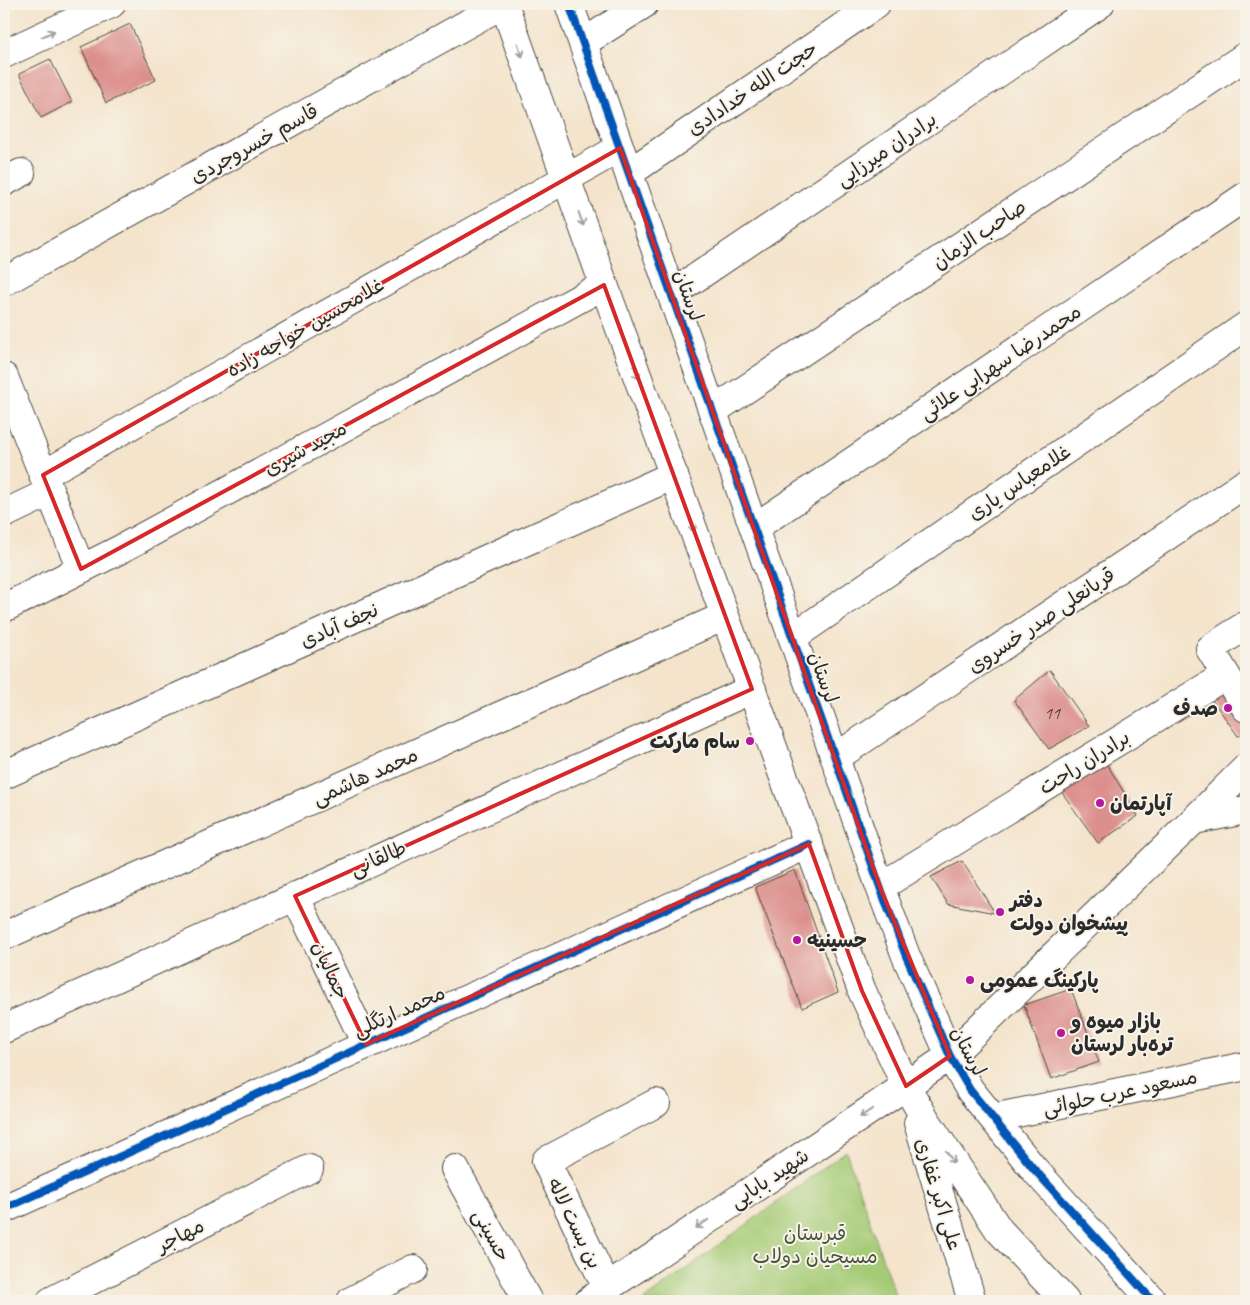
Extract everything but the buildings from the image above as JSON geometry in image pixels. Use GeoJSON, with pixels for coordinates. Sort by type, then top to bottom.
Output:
{"type":"FeatureCollection","features":[{"type":"Feature","properties":{"kind":"street"},"geometry":{"type":"LineString","coordinates":[[4,54],[111,4]]}},
{"type":"Feature","properties":{"kind":"street"},"geometry":{"type":"LineString","coordinates":[[504,4],[862,991],[906,1086],[926,1120],[999,1230],[1064,1301]]}},
{"type":"Feature","properties":{"kind":"street","name":"قاسم خسروجردی"},"geometry":{"type":"LineString","coordinates":[[4,282],[504,4]]}},
{"type":"Feature","properties":{"kind":"street","name":"لرستان"},"geometry":{"type":"LineString","coordinates":[[569,4],[880,887],[906,956],[950,1056],[970,1090],[1033,1168],[1153,1301]]}},
{"type":"Feature","properties":{"kind":"street"},"geometry":{"type":"LineString","coordinates":[[583,43],[644,4]]}},
{"type":"Feature","properties":{"kind":"street","name":"حجت الله خدادادی"},"geometry":{"type":"LineString","coordinates":[[566,178],[624,160],[876,4]]}},
{"type":"Feature","properties":{"kind":"street","name":"برادران میرزایی"},"geometry":{"type":"LineString","coordinates":[[672,294],[1100,4]]}},
{"type":"Feature","properties":{"kind":"street","name":"صاحب الزمان"},"geometry":{"type":"LineString","coordinates":[[713,411],[1246,56]]}},
{"type":"Feature","properties":{"kind":"street","name":"غلامحسین خواجه زاده"},"geometry":{"type":"LineString","coordinates":[[4,514],[47,484],[566,178]]}},
{"type":"Feature","properties":{"kind":"street","name":"محمدرضا سهرابی علائی"},"geometry":{"type":"LineString","coordinates":[[754,528],[1246,196]]}},
{"type":"Feature","properties":{"kind":"street","name":"مجید شیری"},"geometry":{"type":"LineString","coordinates":[[4,608],[145,536],[604,284]]}},
{"type":"Feature","properties":{"kind":"street","name":"غلامعباس یاری"},"geometry":{"type":"LineString","coordinates":[[792,637],[1246,326]]}},
{"type":"Feature","properties":{"kind":"street"},"geometry":{"type":"LineString","coordinates":[[4,377],[81,570]]}},
{"type":"Feature","properties":{"kind":"street","name":"نجف آبادی"},"geometry":{"type":"LineString","coordinates":[[4,775],[674,476]]}},
{"type":"Feature","properties":{"kind":"street","name":"قربانعلی صدر خسروی"},"geometry":{"type":"LineString","coordinates":[[835,758],[1246,483]]}},
{"type":"Feature","properties":{"kind":"street","name":"محمد هاشمی"},"geometry":{"type":"LineString","coordinates":[[4,936],[725,616]]}},
{"type":"Feature","properties":{"kind":"street"},"geometry":{"type":"LineString","coordinates":[[1246,625],[1210,649],[1246,708]]}},
{"type":"Feature","properties":{"kind":"street","name":"برادران راحت"},"geometry":{"type":"LineString","coordinates":[[880,887],[1226,675]]}},
{"type":"Feature","properties":{"kind":"street","name":"طالقانی"},"geometry":{"type":"LineString","coordinates":[[4,1028],[752,689]]}},
{"type":"Feature","properties":{"kind":"street","name":"شهید بابایی"},"geometry":{"type":"LineString","coordinates":[[598,1295],[950,1056],[1246,768]]}},
{"type":"Feature","properties":{"kind":"street"},"geometry":{"type":"LineString","coordinates":[[1194,820],[1246,810]]}},
{"type":"Feature","properties":{"kind":"street","name":"محمد ارتگلی"},"geometry":{"type":"LineString","coordinates":[[4,1209],[809,844]]}},
{"type":"Feature","properties":{"kind":"street","name":"جمالیان"},"geometry":{"type":"LineString","coordinates":[[295,896],[366,1044]]}},
{"type":"Feature","properties":{"kind":"street","name":"مسعود عرب حلوائی"},"geometry":{"type":"LineString","coordinates":[[993,1118],[1246,1066]]}},
{"type":"Feature","properties":{"kind":"street","name":"علی اکبر غفاری"},"geometry":{"type":"LineString","coordinates":[[906,1086],[972,1301]]}},
{"type":"Feature","properties":{"kind":"street","name":"بن بست لاله"},"geometry":{"type":"LineString","coordinates":[[598,1295],[546,1161],[656,1103]]}},
{"type":"Feature","properties":{"kind":"street","name":"مهاجر"},"geometry":{"type":"LineString","coordinates":[[51,1301],[309,1169]]}},
{"type":"Feature","properties":{"kind":"street","name":"حسینی"},"geometry":{"type":"LineString","coordinates":[[456,1169],[528,1301]]}},
{"type":"Feature","properties":{"kind":"street"},"geometry":{"type":"LineString","coordinates":[[358,1300],[412,1269]]}},
{"type":"Feature","properties":{"kind":"highlighted area"},"geometry":{"type":"Polygon","coordinates":[[[620,148],[880,887],[950,1056],[906,1086],[862,991],[809,844],[366,1044],[295,896],[752,689],[604,285],[81,569],[43,475],[620,148]]]}},
{"type":"Feature","properties":{"kind":"green space","name":"قبرستان مسیحیان دولاب"},"geometry":{"type":"Polygon","coordinates":[[[846,1151],[897,1301],[643,1301],[846,1151]]]}},
{"type":"Feature","properties":{"kind":"cycle path"},"geometry":{"type":"LineString","coordinates":[[569,4],[880,887],[906,956],[950,1056],[970,1090],[1033,1168],[1153,1301]]}},
{"type":"Feature","properties":{"kind":"cycle path"},"geometry":{"type":"LineString","coordinates":[[4,1209],[809,844]]}},
{"type":"Feature","properties":{"kind":"place","name":"صدف"},"geometry":{"type":"Point","coordinates":[1228,708]}},
{"type":"Feature","properties":{"kind":"place","name":"سام مارکت"},"geometry":{"type":"Point","coordinates":[750,741]}},
{"type":"Feature","properties":{"kind":"place","name":"آپارتمان"},"geometry":{"type":"Point","coordinates":[1100,803]}},
{"type":"Feature","properties":{"kind":"place","name":"دفتر پیشخوان دولت"},"geometry":{"type":"Point","coordinates":[1000,912]}},
{"type":"Feature","properties":{"kind":"place","name":"حسینیه"},"geometry":{"type":"Point","coordinates":[797,940]}},
{"type":"Feature","properties":{"kind":"place","name":"پارکینگ عمومی"},"geometry":{"type":"Point","coordinates":[970,980]}},
{"type":"Feature","properties":{"kind":"place","name":"بازار میوه و تره‌بار لرستان"},"geometry":{"type":"Point","coordinates":[1061,1033]}}]}
